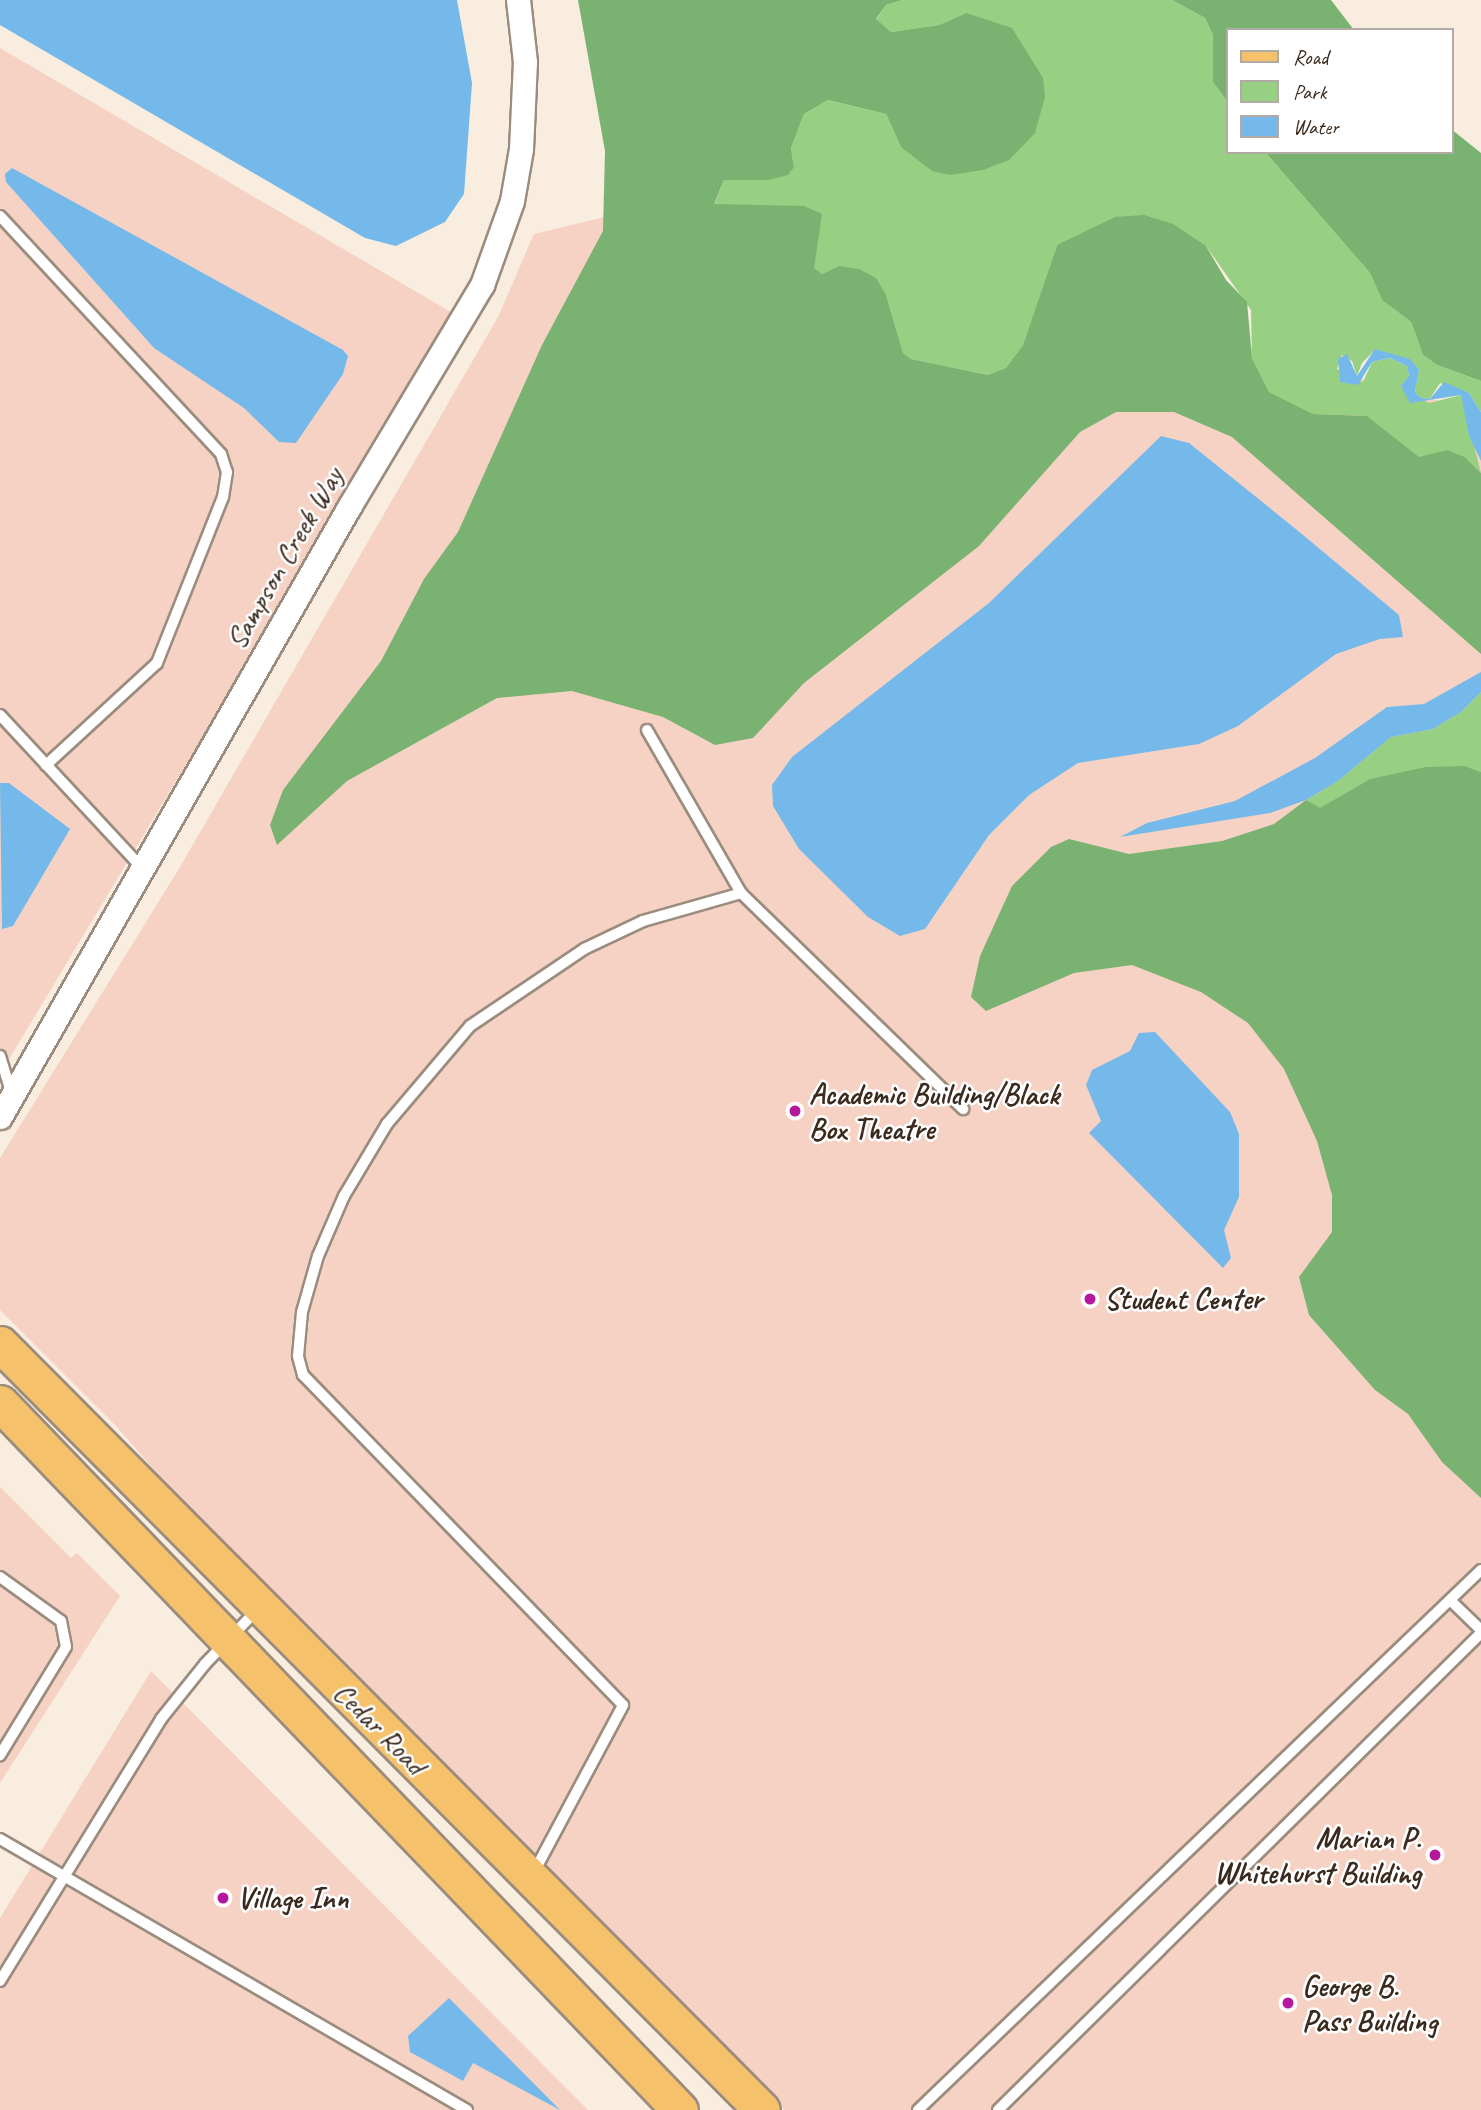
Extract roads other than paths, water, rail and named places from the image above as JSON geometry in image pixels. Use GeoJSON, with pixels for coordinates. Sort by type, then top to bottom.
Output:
{"type":"FeatureCollection","features":[{"type":"Feature","properties":{"kind":"main road","name":"Cedar Road"},"geometry":{"type":"LineString","coordinates":[[0,1344],[259,1608],[762,2110]]}},
{"type":"Feature","properties":{"kind":"main road","name":"Cedar Road"},"geometry":{"type":"LineString","coordinates":[[0,1403],[680,2110]]}},
{"type":"Feature","properties":{"kind":"street","name":"Sampson Creek Way"},"geometry":{"type":"LineString","coordinates":[[6,1107],[482,285],[509,211],[521,149],[526,62],[518,0]]}},
{"type":"Feature","properties":{"kind":"lane"},"geometry":{"type":"LineString","coordinates":[[0,216],[221,454],[227,472],[223,497],[157,663],[46,765]]}},
{"type":"Feature","properties":{"kind":"lane"},"geometry":{"type":"LineString","coordinates":[[0,715],[142,869]]}},
{"type":"Feature","properties":{"kind":"lane"},"geometry":{"type":"LineString","coordinates":[[647,730],[741,893],[963,1109]]}},
{"type":"Feature","properties":{"kind":"lane"},"geometry":{"type":"LineString","coordinates":[[531,1878],[623,1705],[303,1375],[298,1356],[302,1312],[318,1256],[344,1196],[387,1124],[470,1026],[584,949],[643,921],[741,893]]}},
{"type":"Feature","properties":{"kind":"lane"},"geometry":{"type":"LineString","coordinates":[[0,1056],[6,1107]]}},
{"type":"Feature","properties":{"kind":"lane"},"geometry":{"type":"LineString","coordinates":[[918,2110],[1481,1570]]}},
{"type":"Feature","properties":{"kind":"lane"},"geometry":{"type":"LineString","coordinates":[[0,1577],[61,1620],[66,1647],[0,1755]]}},
{"type":"Feature","properties":{"kind":"lane"},"geometry":{"type":"LineString","coordinates":[[998,2110],[1481,1632],[1450,1600]]}},
{"type":"Feature","properties":{"kind":"lane"},"geometry":{"type":"LineString","coordinates":[[0,1981],[161,1719],[228,1639],[259,1608]]}},
{"type":"Feature","properties":{"kind":"lane"},"geometry":{"type":"LineString","coordinates":[[0,1839],[467,2110]]}},
{"type":"Feature","properties":{"kind":"water"},"geometry":{"type":"Polygon","coordinates":[[[0,0],[457,0],[472,83],[464,194],[445,222],[396,246],[365,238],[0,25],[0,0]]]}},
{"type":"Feature","properties":{"kind":"water"},"geometry":{"type":"Polygon","coordinates":[[[12,168],[343,350],[348,356],[343,374],[296,443],[279,442],[244,408],[154,348],[6,182],[5,174],[12,168]]]}},
{"type":"Feature","properties":{"kind":"water"},"geometry":{"type":"Polygon","coordinates":[[[1375,349],[1410,359],[1419,370],[1415,392],[1421,398],[1430,399],[1444,382],[1469,393],[1481,412],[1481,461],[1469,436],[1461,395],[1410,403],[1401,386],[1409,376],[1407,366],[1390,358],[1372,362],[1358,385],[1340,382],[1338,359],[1347,354],[1357,376],[1375,349]]]}},
{"type":"Feature","properties":{"kind":"water"},"geometry":{"type":"Polygon","coordinates":[[[1161,436],[1189,443],[1297,530],[1399,615],[1403,637],[1380,639],[1336,654],[1238,726],[1199,744],[1078,763],[1029,795],[989,835],[925,929],[900,936],[868,917],[799,849],[773,806],[772,785],[792,757],[989,603],[1161,436]]]}},
{"type":"Feature","properties":{"kind":"water"},"geometry":{"type":"Polygon","coordinates":[[[1481,672],[1481,692],[1461,712],[1433,729],[1391,737],[1338,781],[1306,800],[1270,813],[1120,837],[1147,823],[1235,801],[1315,758],[1387,707],[1424,704],[1481,672]]]}},
{"type":"Feature","properties":{"kind":"water"},"geometry":{"type":"Polygon","coordinates":[[[0,783],[9,783],[70,829],[13,926],[2,929],[0,783]]]}},
{"type":"Feature","properties":{"kind":"water"},"geometry":{"type":"Polygon","coordinates":[[[1155,1032],[1230,1112],[1239,1134],[1239,1197],[1224,1230],[1231,1258],[1223,1268],[1089,1133],[1101,1121],[1086,1085],[1092,1070],[1130,1051],[1139,1033],[1155,1032]]]}},
{"type":"Feature","properties":{"kind":"water"},"geometry":{"type":"Polygon","coordinates":[[[449,1998],[560,2110],[473,2063],[463,2081],[410,2052],[408,2036],[449,1998]]]}},
{"type":"Feature","properties":{"kind":"place","name":"Academic Building/Black Box Theatre"},"geometry":{"type":"Point","coordinates":[795,1111]}},
{"type":"Feature","properties":{"kind":"place","name":"Student Center"},"geometry":{"type":"Point","coordinates":[1090,1299]}},
{"type":"Feature","properties":{"kind":"place","name":"Marian P. Whitehurst Building"},"geometry":{"type":"Point","coordinates":[1435,1855]}},
{"type":"Feature","properties":{"kind":"place","name":"Village Inn"},"geometry":{"type":"Point","coordinates":[223,1898]}},
{"type":"Feature","properties":{"kind":"place","name":"George B. Pass Building"},"geometry":{"type":"Point","coordinates":[1288,2003]}}]}
